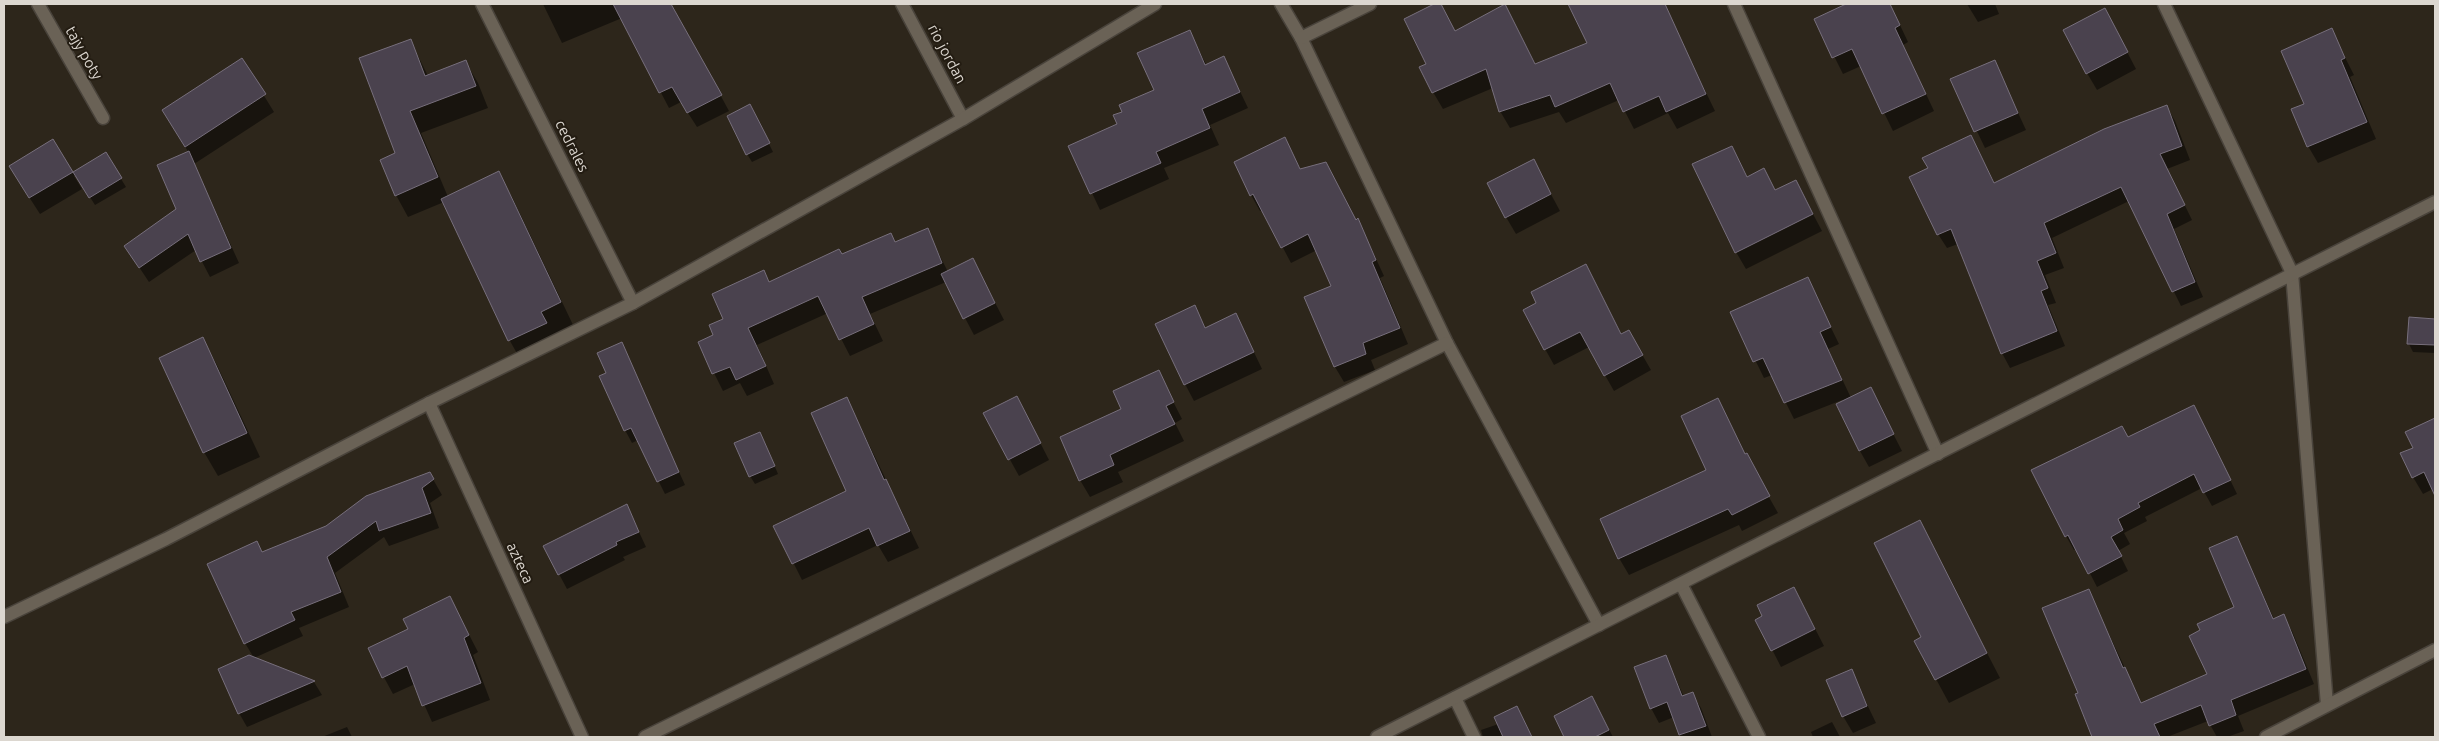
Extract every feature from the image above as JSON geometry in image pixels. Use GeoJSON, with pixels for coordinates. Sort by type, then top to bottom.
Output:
{"type":"FeatureCollection","features":[{"type":"Feature","properties":{"kind":"street","name":"tajy poty"},"geometry":{"type":"LineString","coordinates":[[38,4],[103,118]]}},
{"type":"Feature","properties":{"kind":"street","name":"cedrales"},"geometry":{"type":"LineString","coordinates":[[482,4],[633,303]]}},
{"type":"Feature","properties":{"kind":"street","name":"rio jordan"},"geometry":{"type":"LineString","coordinates":[[902,4],[963,119]]}},
{"type":"Feature","properties":{"kind":"street"},"geometry":{"type":"LineString","coordinates":[[4,617],[166,538],[429,403],[633,303],[963,119],[1155,4]]}},
{"type":"Feature","properties":{"kind":"street"},"geometry":{"type":"LineString","coordinates":[[1280,4],[1301,38],[1446,343],[1599,625]]}},
{"type":"Feature","properties":{"kind":"street"},"geometry":{"type":"LineString","coordinates":[[1301,38],[1370,4]]}},
{"type":"Feature","properties":{"kind":"street"},"geometry":{"type":"LineString","coordinates":[[1734,4],[1938,454]]}},
{"type":"Feature","properties":{"kind":"street"},"geometry":{"type":"LineString","coordinates":[[2164,4],[2292,272],[2327,705]]}},
{"type":"Feature","properties":{"kind":"street"},"geometry":{"type":"LineString","coordinates":[[1377,737],[2250,297],[2292,272],[2308,267],[2435,202]]}},
{"type":"Feature","properties":{"kind":"street"},"geometry":{"type":"LineString","coordinates":[[645,737],[1446,343]]}},
{"type":"Feature","properties":{"kind":"street","name":"azteca"},"geometry":{"type":"LineString","coordinates":[[429,403],[582,737]]}},
{"type":"Feature","properties":{"kind":"street"},"geometry":{"type":"LineString","coordinates":[[1681,584],[1759,737]]}},
{"type":"Feature","properties":{"kind":"street"},"geometry":{"type":"LineString","coordinates":[[2266,737],[2435,650]]}},
{"type":"Feature","properties":{"kind":"street"},"geometry":{"type":"LineString","coordinates":[[1454,698],[1474,737]]}},
{"type":"Feature","properties":{"kind":"building"},"geometry":{"type":"Polygon","coordinates":[[[613,4],[671,4],[722,95],[687,113],[672,87],[659,93],[613,4]]]}},
{"type":"Feature","properties":{"kind":"building"},"geometry":{"type":"Polygon","coordinates":[[[1434,4],[1441,4],[1455,31],[1505,4],[1535,64],[1587,43],[1568,4],[1665,4],[1706,94],[1666,112],[1659,96],[1623,112],[1610,83],[1555,107],[1550,95],[1499,112],[1486,69],[1432,93],[1419,67],[1426,64],[1404,19],[1434,4]]]}},
{"type":"Feature","properties":{"kind":"building"},"geometry":{"type":"Polygon","coordinates":[[[1846,4],[1890,4],[1900,25],[1895,28],[1926,94],[1882,114],[1852,49],[1832,58],[1814,19],[1846,4]]]}},
{"type":"Feature","properties":{"kind":"building"},"geometry":{"type":"Polygon","coordinates":[[[2105,8],[2128,52],[2086,74],[2063,30],[2105,8]]]}},
{"type":"Feature","properties":{"kind":"building"},"geometry":{"type":"Polygon","coordinates":[[[2332,28],[2345,58],[2341,60],[2367,122],[2307,147],[2291,109],[2304,104],[2281,51],[2332,28]]]}},
{"type":"Feature","properties":{"kind":"building"},"geometry":{"type":"Polygon","coordinates":[[[1190,30],[1205,65],[1224,56],[1240,92],[1202,109],[1210,128],[1156,152],[1161,163],[1090,194],[1068,146],[1117,124],[1113,115],[1122,112],[1119,105],[1154,90],[1137,53],[1190,30]]]}},
{"type":"Feature","properties":{"kind":"building"},"geometry":{"type":"Polygon","coordinates":[[[411,39],[425,76],[466,60],[476,86],[410,111],[438,177],[395,196],[380,160],[395,153],[359,58],[411,39]]]}},
{"type":"Feature","properties":{"kind":"building"},"geometry":{"type":"Polygon","coordinates":[[[242,58],[266,94],[185,147],[162,110],[242,58]]]}},
{"type":"Feature","properties":{"kind":"building"},"geometry":{"type":"Polygon","coordinates":[[[1995,60],[2018,113],[1974,132],[1950,79],[1995,60]]]}},
{"type":"Feature","properties":{"kind":"building"},"geometry":{"type":"Polygon","coordinates":[[[750,104],[770,143],[746,155],[727,116],[750,104]]]}},
{"type":"Feature","properties":{"kind":"building"},"geometry":{"type":"Polygon","coordinates":[[[2167,105],[2182,146],[2160,154],[2185,205],[2167,214],[2195,282],[2172,292],[2121,187],[2044,223],[2056,253],[2037,261],[2048,288],[2041,291],[2057,331],[2001,354],[1951,229],[1937,235],[1909,177],[1928,168],[1922,158],[1971,135],[1994,183],[2104,129],[2167,105]]]}},
{"type":"Feature","properties":{"kind":"building"},"geometry":{"type":"Polygon","coordinates":[[[1285,137],[1300,169],[1326,162],[1356,220],[1358,218],[1376,260],[1372,262],[1400,328],[1363,343],[1366,354],[1334,367],[1304,297],[1331,286],[1308,234],[1281,248],[1253,194],[1250,196],[1234,162],[1285,137]]]}},
{"type":"Feature","properties":{"kind":"building"},"geometry":{"type":"Polygon","coordinates":[[[53,139],[73,172],[29,198],[9,166],[53,139]]]}},
{"type":"Feature","properties":{"kind":"building"},"geometry":{"type":"Polygon","coordinates":[[[1732,146],[1747,177],[1764,168],[1775,190],[1796,180],[1813,214],[1735,253],[1692,164],[1732,146]]]}},
{"type":"Feature","properties":{"kind":"building"},"geometry":{"type":"Polygon","coordinates":[[[189,151],[231,248],[200,262],[188,234],[139,268],[124,246],[176,209],[157,165],[189,151]]]}},
{"type":"Feature","properties":{"kind":"building"},"geometry":{"type":"Polygon","coordinates":[[[106,152],[122,178],[89,198],[73,172],[106,152]]]}},
{"type":"Feature","properties":{"kind":"building"},"geometry":{"type":"Polygon","coordinates":[[[1534,159],[1551,194],[1505,218],[1487,183],[1534,159]]]}},
{"type":"Feature","properties":{"kind":"building"},"geometry":{"type":"Polygon","coordinates":[[[499,171],[561,302],[541,312],[547,323],[508,341],[441,199],[499,171]]]}},
{"type":"Feature","properties":{"kind":"building"},"geometry":{"type":"Polygon","coordinates":[[[928,228],[942,263],[862,297],[874,324],[839,340],[818,296],[748,328],[766,366],[736,380],[730,367],[712,374],[698,342],[713,335],[709,325],[723,319],[712,294],[764,270],[769,282],[839,249],[842,254],[891,233],[895,242],[928,228]]]}},
{"type":"Feature","properties":{"kind":"building"},"geometry":{"type":"Polygon","coordinates":[[[973,258],[995,303],[963,319],[941,274],[973,258]]]}},
{"type":"Feature","properties":{"kind":"building"},"geometry":{"type":"Polygon","coordinates":[[[1586,264],[1621,334],[1629,330],[1643,355],[1604,376],[1580,332],[1544,350],[1523,310],[1536,303],[1531,292],[1586,264]]]}},
{"type":"Feature","properties":{"kind":"building"},"geometry":{"type":"Polygon","coordinates":[[[1808,277],[1831,327],[1820,332],[1842,380],[1784,403],[1763,358],[1753,362],[1730,312],[1808,277]]]}},
{"type":"Feature","properties":{"kind":"building"},"geometry":{"type":"Polygon","coordinates":[[[1195,305],[1205,328],[1236,313],[1254,352],[1184,385],[1155,324],[1195,305]]]}},
{"type":"Feature","properties":{"kind":"building"},"geometry":{"type":"Polygon","coordinates":[[[2409,317],[2435,319],[2435,345],[2407,344],[2409,317]]]}},
{"type":"Feature","properties":{"kind":"building"},"geometry":{"type":"Polygon","coordinates":[[[203,337],[247,433],[203,453],[159,358],[203,337]]]}},
{"type":"Feature","properties":{"kind":"building"},"geometry":{"type":"Polygon","coordinates":[[[622,342],[679,472],[657,482],[631,428],[624,431],[599,376],[606,373],[597,353],[622,342]]]}},
{"type":"Feature","properties":{"kind":"building"},"geometry":{"type":"Polygon","coordinates":[[[1159,370],[1174,402],[1166,406],[1175,424],[1110,455],[1114,465],[1079,481],[1060,437],[1121,409],[1113,391],[1159,370]]]}},
{"type":"Feature","properties":{"kind":"building"},"geometry":{"type":"Polygon","coordinates":[[[1871,387],[1894,434],[1859,451],[1836,404],[1871,387]]]}},
{"type":"Feature","properties":{"kind":"building"},"geometry":{"type":"Polygon","coordinates":[[[1017,396],[1041,443],[1008,460],[983,413],[1017,396]]]}},
{"type":"Feature","properties":{"kind":"building"},"geometry":{"type":"Polygon","coordinates":[[[847,397],[884,480],[886,479],[910,531],[877,546],[869,528],[792,564],[773,526],[846,491],[811,413],[847,397]]]}},
{"type":"Feature","properties":{"kind":"building"},"geometry":{"type":"Polygon","coordinates":[[[1718,398],[1745,454],[1747,453],[1770,496],[1732,515],[1728,509],[1618,559],[1600,519],[1706,470],[1681,416],[1718,398]]]}},
{"type":"Feature","properties":{"kind":"building"},"geometry":{"type":"Polygon","coordinates":[[[2194,405],[2231,480],[2203,493],[2194,474],[2138,503],[2140,507],[2118,519],[2123,530],[2111,537],[2122,556],[2088,574],[2068,535],[2065,537],[2031,470],[2122,426],[2128,437],[2194,405]]]}},
{"type":"Feature","properties":{"kind":"building"},"geometry":{"type":"Polygon","coordinates":[[[2435,418],[2435,496],[2424,472],[2412,478],[2400,453],[2413,448],[2405,432],[2435,418]]]}},
{"type":"Feature","properties":{"kind":"building"},"geometry":{"type":"Polygon","coordinates":[[[760,432],[775,466],[749,477],[734,443],[760,432]]]}},
{"type":"Feature","properties":{"kind":"building"},"geometry":{"type":"Polygon","coordinates":[[[430,472],[434,479],[422,488],[431,513],[379,531],[376,521],[327,557],[341,592],[291,612],[295,620],[244,644],[207,564],[257,541],[262,552],[326,526],[366,496],[430,472]]]}},
{"type":"Feature","properties":{"kind":"building"},"geometry":{"type":"Polygon","coordinates":[[[627,504],[639,532],[616,542],[617,545],[558,575],[543,546],[627,504]]]}},
{"type":"Feature","properties":{"kind":"building"},"geometry":{"type":"Polygon","coordinates":[[[1920,520],[1987,653],[1935,680],[1914,641],[1921,637],[1874,543],[1920,520]]]}},
{"type":"Feature","properties":{"kind":"building"},"geometry":{"type":"Polygon","coordinates":[[[2237,536],[2273,619],[2284,614],[2306,669],[2231,700],[2236,715],[2209,726],[2201,705],[2154,724],[2160,737],[2092,737],[2075,694],[2078,693],[2042,608],[2089,589],[2123,668],[2125,667],[2141,703],[2207,674],[2189,636],[2200,630],[2197,624],[2234,607],[2209,548],[2237,536]]]}},
{"type":"Feature","properties":{"kind":"building"},"geometry":{"type":"Polygon","coordinates":[[[1794,587],[1815,629],[1771,651],[1755,620],[1762,616],[1757,605],[1794,587]]]}},
{"type":"Feature","properties":{"kind":"building"},"geometry":{"type":"Polygon","coordinates":[[[450,596],[469,635],[464,638],[481,683],[422,706],[407,666],[382,678],[368,648],[408,629],[403,619],[450,596]]]}},
{"type":"Feature","properties":{"kind":"building"},"geometry":{"type":"Polygon","coordinates":[[[249,655],[315,681],[238,714],[218,669],[249,655]]]}},
{"type":"Feature","properties":{"kind":"building"},"geometry":{"type":"Polygon","coordinates":[[[1666,655],[1682,696],[1693,692],[1706,726],[1679,735],[1667,702],[1650,709],[1634,667],[1666,655]]]}},
{"type":"Feature","properties":{"kind":"building"},"geometry":{"type":"Polygon","coordinates":[[[1852,669],[1867,706],[1842,717],[1826,680],[1852,669]]]}},
{"type":"Feature","properties":{"kind":"building"},"geometry":{"type":"Polygon","coordinates":[[[1592,696],[1609,730],[1595,737],[1564,737],[1554,716],[1592,696]]]}},
{"type":"Feature","properties":{"kind":"building"},"geometry":{"type":"Polygon","coordinates":[[[1517,706],[1532,737],[1503,737],[1494,717],[1517,706]]]}}]}
